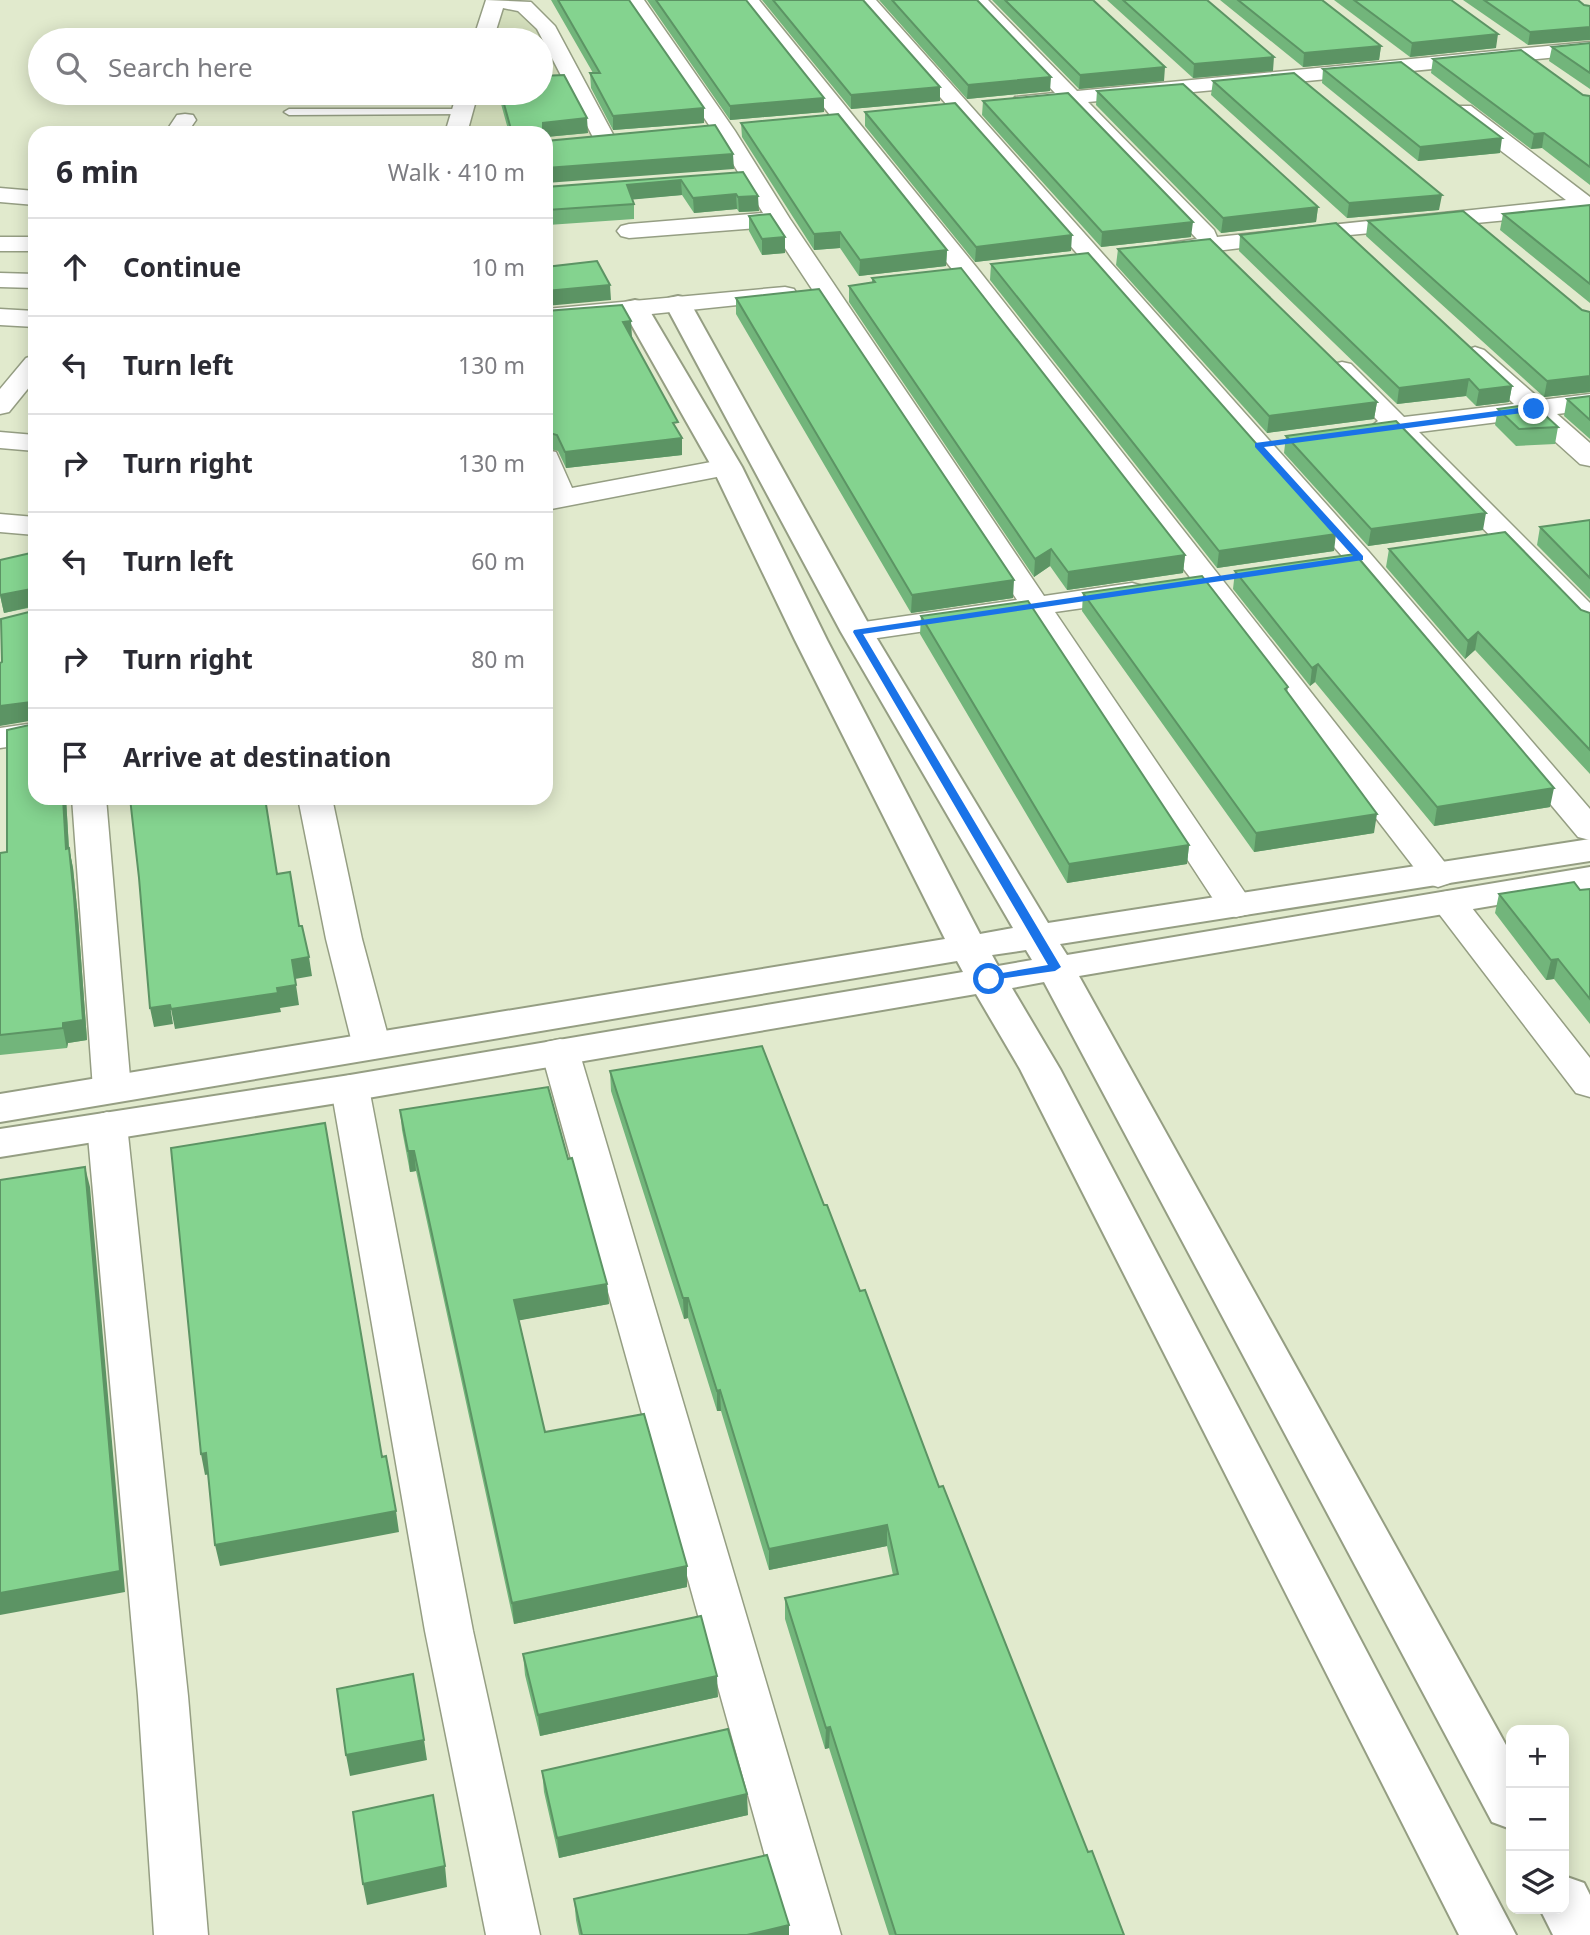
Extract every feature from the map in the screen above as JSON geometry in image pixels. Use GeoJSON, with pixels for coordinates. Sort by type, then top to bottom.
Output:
{"type":"FeatureCollection","features":[{"type":"Feature","properties":{"kind":"street"},"geometry":{"type":"LineString","coordinates":[[634,0],[724,131],[778,219],[838,288],[1036,606],[1236,906]]}},
{"type":"Feature","properties":{"kind":"street"},"geometry":{"type":"LineString","coordinates":[[749,0],[967,273],[1181,584],[1443,889],[1590,1084]]}},
{"type":"Feature","properties":{"kind":"street"},"geometry":{"type":"LineString","coordinates":[[865,0],[949,109],[1081,260],[1271,443],[1373,556],[1590,830]]}},
{"type":"Feature","properties":{"kind":"street"},"geometry":{"type":"LineString","coordinates":[[977,0],[1234,263]]}},
{"type":"Feature","properties":{"kind":"street"},"geometry":{"type":"LineString","coordinates":[[487,28],[496,1],[524,6],[546,28]]}},
{"type":"Feature","properties":{"kind":"street"},"geometry":{"type":"LineString","coordinates":[[1500,40],[1545,71]]}},
{"type":"Feature","properties":{"kind":"street"},"geometry":{"type":"LineString","coordinates":[[553,41],[605,140]]}},
{"type":"Feature","properties":{"kind":"street"},"geometry":{"type":"LineString","coordinates":[[949,109],[1590,48]]}},
{"type":"Feature","properties":{"kind":"street"},"geometry":{"type":"LineString","coordinates":[[1383,50],[1426,82]]}},
{"type":"Feature","properties":{"kind":"street"},"geometry":{"type":"LineString","coordinates":[[1275,60],[1317,95]]}},
{"type":"Feature","properties":{"kind":"street"},"geometry":{"type":"LineString","coordinates":[[1158,62],[1207,107]]}},
{"type":"Feature","properties":{"kind":"street"},"geometry":{"type":"LineString","coordinates":[[1447,99],[1589,206]]}},
{"type":"Feature","properties":{"kind":"street"},"geometry":{"type":"LineString","coordinates":[[458,126],[464,105]]}},
{"type":"Feature","properties":{"kind":"street"},"geometry":{"type":"LineString","coordinates":[[580,143],[632,138]]}},
{"type":"Feature","properties":{"kind":"street"},"geometry":{"type":"LineString","coordinates":[[725,179],[752,177]]}},
{"type":"Feature","properties":{"kind":"street"},"geometry":{"type":"LineString","coordinates":[[0,195],[28,197]]}},
{"type":"Feature","properties":{"kind":"street"},"geometry":{"type":"LineString","coordinates":[[1446,200],[1488,234]]}},
{"type":"Feature","properties":{"kind":"street"},"geometry":{"type":"LineString","coordinates":[[1147,252],[1339,229],[1589,206]]}},
{"type":"Feature","properties":{"kind":"street"},"geometry":{"type":"LineString","coordinates":[[1319,210],[1360,248]]}},
{"type":"Feature","properties":{"kind":"street"},"geometry":{"type":"LineString","coordinates":[[629,231],[778,219]]}},
{"type":"Feature","properties":{"kind":"street"},"geometry":{"type":"LineString","coordinates":[[0,244],[28,244]]}},
{"type":"Feature","properties":{"kind":"street"},"geometry":{"type":"LineString","coordinates":[[1081,260],[1121,256]]}},
{"type":"Feature","properties":{"kind":"street"},"geometry":{"type":"LineString","coordinates":[[0,280],[28,281]]}},
{"type":"Feature","properties":{"kind":"street"},"geometry":{"type":"LineString","coordinates":[[553,316],[838,288]]}},
{"type":"Feature","properties":{"kind":"street"},"geometry":{"type":"LineString","coordinates":[[677,304],[857,632],[1046,952],[1506,1796]]}},
{"type":"Feature","properties":{"kind":"street"},"geometry":{"type":"LineString","coordinates":[[635,308],[727,467],[811,640],[979,963],[1040,1069],[1488,1935]]}},
{"type":"Feature","properties":{"kind":"street"},"geometry":{"type":"LineString","coordinates":[[0,317],[28,319]]}},
{"type":"Feature","properties":{"kind":"street"},"geometry":{"type":"LineString","coordinates":[[1462,343],[1590,458]]}},
{"type":"Feature","properties":{"kind":"street"},"geometry":{"type":"LineString","coordinates":[[1322,349],[1400,426],[1522,535],[1590,620]]}},
{"type":"Feature","properties":{"kind":"street"},"geometry":{"type":"LineString","coordinates":[[0,406],[28,372]]}},
{"type":"Feature","properties":{"kind":"street"},"geometry":{"type":"LineString","coordinates":[[1361,431],[1590,402]]}},
{"type":"Feature","properties":{"kind":"street"},"geometry":{"type":"LineString","coordinates":[[0,424],[28,422]]}},
{"type":"Feature","properties":{"kind":"street"},"geometry":{"type":"LineString","coordinates":[[0,440],[28,442]]}},
{"type":"Feature","properties":{"kind":"street"},"geometry":{"type":"LineString","coordinates":[[554,500],[727,467]]}},
{"type":"Feature","properties":{"kind":"street"},"geometry":{"type":"LineString","coordinates":[[0,523],[28,525]]}},
{"type":"Feature","properties":{"kind":"street"},"geometry":{"type":"LineString","coordinates":[[1468,543],[1522,535]]}},
{"type":"Feature","properties":{"kind":"street"},"geometry":{"type":"LineString","coordinates":[[1321,563],[1373,556]]}},
{"type":"Feature","properties":{"kind":"street"},"geometry":{"type":"LineString","coordinates":[[857,632],[1245,575]]}},
{"type":"Feature","properties":{"kind":"street"},"geometry":{"type":"LineString","coordinates":[[0,738],[28,734]]}},
{"type":"Feature","properties":{"kind":"street"},"geometry":{"type":"LineString","coordinates":[[89,805],[110,1107],[162,1683],[181,1935]]}},
{"type":"Feature","properties":{"kind":"street"},"geometry":{"type":"LineString","coordinates":[[315,805],[344,939],[372,1048]]}},
{"type":"Feature","properties":{"kind":"street"},"geometry":{"type":"LineString","coordinates":[[0,1143],[110,1107],[372,1048],[979,963],[1443,889],[1590,850]]}},
{"type":"Feature","properties":{"kind":"street"},"geometry":{"type":"LineString","coordinates":[[1046,952],[1236,906],[1590,878]]}},
{"type":"Feature","properties":{"kind":"street"},"geometry":{"type":"LineString","coordinates":[[0,1108],[110,1107],[350,1088],[560,1051],[979,963]]}},
{"type":"Feature","properties":{"kind":"street"},"geometry":{"type":"LineString","coordinates":[[560,1051],[814,1935]]}},
{"type":"Feature","properties":{"kind":"street"},"geometry":{"type":"LineString","coordinates":[[350,1088],[449,1631],[513,1935]]}},
{"type":"Feature","properties":{"kind":"street"},"geometry":{"type":"LineString","coordinates":[[1569,1910],[1582,1935]]}},
{"type":"Feature","properties":{"kind":"lane"},"geometry":{"type":"LineString","coordinates":[[289,112],[412,105]]}},
{"type":"Feature","properties":{"kind":"shaded area"},"geometry":{"type":"Polygon","coordinates":[[[502,4],[517,9],[537,28],[495,28],[502,4]]]}},
{"type":"Feature","properties":{"kind":"shaded area"},"geometry":{"type":"Polygon","coordinates":[[[553,58],[596,138],[553,141],[553,126],[468,126],[474,105],[553,105],[553,58]]]}},
{"type":"Feature","properties":{"kind":"building"},"geometry":{"type":"Polygon","coordinates":[[[558,0],[629,0],[704,108],[613,116],[590,73],[600,73],[558,0]]]}},
{"type":"Feature","properties":{"kind":"building"},"geometry":{"type":"Polygon","coordinates":[[[656,0],[746,0],[824,98],[730,106],[656,0]]]}},
{"type":"Feature","properties":{"kind":"building"},"geometry":{"type":"Polygon","coordinates":[[[773,0],[863,0],[940,87],[851,95],[773,0]]]}},
{"type":"Feature","properties":{"kind":"building"},"geometry":{"type":"Polygon","coordinates":[[[892,0],[977,0],[1051,77],[968,85],[892,0]]]}},
{"type":"Feature","properties":{"kind":"building"},"geometry":{"type":"Polygon","coordinates":[[[1005,0],[1093,0],[1165,67],[1080,75],[1005,0]]]}},
{"type":"Feature","properties":{"kind":"building"},"geometry":{"type":"Polygon","coordinates":[[[1123,0],[1207,0],[1274,57],[1194,64],[1123,0]]]}},
{"type":"Feature","properties":{"kind":"building"},"geometry":{"type":"Polygon","coordinates":[[[1238,0],[1322,0],[1381,46],[1304,53],[1238,0]]]}},
{"type":"Feature","properties":{"kind":"building"},"geometry":{"type":"Polygon","coordinates":[[[1354,0],[1451,0],[1498,34],[1412,43],[1354,0]]]}},
{"type":"Feature","properties":{"kind":"building"},"geometry":{"type":"Polygon","coordinates":[[[1484,0],[1578,0],[1590,6],[1590,27],[1530,32],[1484,0]]]}},
{"type":"Feature","properties":{"kind":"building"},"geometry":{"type":"Polygon","coordinates":[[[1590,43],[1590,73],[1552,47],[1590,43]]]}},
{"type":"Feature","properties":{"kind":"building"},"geometry":{"type":"Polygon","coordinates":[[[1521,50],[1583,95],[1590,96],[1590,167],[1544,133],[1534,134],[1433,59],[1521,50]]]}},
{"type":"Feature","properties":{"kind":"building"},"geometry":{"type":"Polygon","coordinates":[[[1401,62],[1502,138],[1420,147],[1323,69],[1401,62]]]}},
{"type":"Feature","properties":{"kind":"building"},"geometry":{"type":"Polygon","coordinates":[[[1294,73],[1442,195],[1349,203],[1213,81],[1294,73]]]}},
{"type":"Feature","properties":{"kind":"building"},"geometry":{"type":"Polygon","coordinates":[[[553,75],[564,75],[587,118],[543,123],[543,126],[510,126],[504,105],[553,105],[553,75]]]}},
{"type":"Feature","properties":{"kind":"building"},"geometry":{"type":"Polygon","coordinates":[[[1183,84],[1318,207],[1223,218],[1097,91],[1183,84]]]}},
{"type":"Feature","properties":{"kind":"building"},"geometry":{"type":"Polygon","coordinates":[[[1068,93],[1193,222],[1102,232],[983,101],[1068,93]]]}},
{"type":"Feature","properties":{"kind":"building"},"geometry":{"type":"Polygon","coordinates":[[[955,103],[1072,235],[976,247],[865,112],[955,103]]]}},
{"type":"Feature","properties":{"kind":"building"},"geometry":{"type":"Polygon","coordinates":[[[838,114],[947,250],[860,260],[840,232],[814,234],[741,123],[838,114]]]}},
{"type":"Feature","properties":{"kind":"building"},"geometry":{"type":"Polygon","coordinates":[[[715,125],[733,154],[553,167],[553,140],[715,125]]]}},
{"type":"Feature","properties":{"kind":"building"},"geometry":{"type":"Polygon","coordinates":[[[743,172],[758,196],[738,197],[736,194],[693,198],[681,180],[627,185],[634,204],[553,210],[553,186],[743,172]]]}},
{"type":"Feature","properties":{"kind":"building"},"geometry":{"type":"Polygon","coordinates":[[[1590,205],[1590,284],[1503,214],[1590,205]]]}},
{"type":"Feature","properties":{"kind":"building"},"geometry":{"type":"Polygon","coordinates":[[[1463,211],[1582,310],[1590,312],[1590,376],[1547,381],[1368,221],[1463,211]]]}},
{"type":"Feature","properties":{"kind":"building"},"geometry":{"type":"Polygon","coordinates":[[[770,214],[785,237],[762,239],[749,216],[770,214]]]}},
{"type":"Feature","properties":{"kind":"building"},"geometry":{"type":"Polygon","coordinates":[[[1336,223],[1512,386],[1479,390],[1469,379],[1399,388],[1240,235],[1336,223]]]}},
{"type":"Feature","properties":{"kind":"building"},"geometry":{"type":"Polygon","coordinates":[[[1210,239],[1377,402],[1269,416],[1118,249],[1210,239]]]}},
{"type":"Feature","properties":{"kind":"building"},"geometry":{"type":"Polygon","coordinates":[[[1088,253],[1336,534],[1219,551],[991,264],[1088,253]]]}},
{"type":"Feature","properties":{"kind":"building"},"geometry":{"type":"Polygon","coordinates":[[[597,261],[610,285],[553,290],[553,266],[597,261]]]}},
{"type":"Feature","properties":{"kind":"building"},"geometry":{"type":"Polygon","coordinates":[[[961,268],[1185,555],[1068,572],[1051,549],[1035,559],[849,286],[875,282],[872,278],[961,268]]]}},
{"type":"Feature","properties":{"kind":"building"},"geometry":{"type":"Polygon","coordinates":[[[819,289],[1014,580],[912,595],[736,298],[819,289]]]}},
{"type":"Feature","properties":{"kind":"building"},"geometry":{"type":"Polygon","coordinates":[[[622,305],[631,321],[623,322],[678,422],[673,423],[682,438],[565,452],[557,435],[553,434],[553,310],[622,305]]]}},
{"type":"Feature","properties":{"kind":"building"},"geometry":{"type":"Polygon","coordinates":[[[1590,396],[1590,420],[1567,399],[1590,396]]]}},
{"type":"Feature","properties":{"kind":"building"},"geometry":{"type":"Polygon","coordinates":[[[1533,404],[1558,427],[1519,429],[1498,409],[1533,404]]]}},
{"type":"Feature","properties":{"kind":"building"},"geometry":{"type":"Polygon","coordinates":[[[1396,421],[1486,513],[1371,529],[1286,436],[1396,421]]]}},
{"type":"Feature","properties":{"kind":"building"},"geometry":{"type":"Polygon","coordinates":[[[1590,520],[1590,578],[1540,527],[1590,520]]]}},
{"type":"Feature","properties":{"kind":"building"},"geometry":{"type":"Polygon","coordinates":[[[1505,532],[1581,610],[1590,613],[1590,750],[1478,632],[1468,641],[1389,549],[1505,532]]]}},
{"type":"Feature","properties":{"kind":"building"},"geometry":{"type":"Polygon","coordinates":[[[28,554],[28,590],[0,595],[0,560],[28,554]]]}},
{"type":"Feature","properties":{"kind":"building"},"geometry":{"type":"Polygon","coordinates":[[[1355,554],[1554,788],[1437,807],[1318,664],[1312,668],[1235,571],[1355,554]]]}},
{"type":"Feature","properties":{"kind":"building"},"geometry":{"type":"Polygon","coordinates":[[[1202,576],[1288,687],[1285,689],[1377,814],[1256,833],[1083,593],[1202,576]]]}},
{"type":"Feature","properties":{"kind":"building"},"geometry":{"type":"Polygon","coordinates":[[[1028,601],[1189,845],[1069,864],[921,616],[1028,601]]]}},
{"type":"Feature","properties":{"kind":"building"},"geometry":{"type":"Polygon","coordinates":[[[28,612],[28,702],[0,706],[1,619],[28,612]]]}},
{"type":"Feature","properties":{"kind":"building"},"geometry":{"type":"Polygon","coordinates":[[[28,725],[28,805],[63,805],[66,849],[69,848],[74,897],[83,1020],[63,1023],[63,1028],[0,1035],[0,853],[7,852],[7,730],[28,725]]]}},
{"type":"Feature","properties":{"kind":"building"},"geometry":{"type":"Polygon","coordinates":[[[131,805],[266,805],[277,874],[290,872],[299,926],[302,926],[309,957],[292,960],[296,985],[277,988],[278,993],[171,1009],[170,1005],[150,1008],[131,805]]]}},
{"type":"Feature","properties":{"kind":"building"},"geometry":{"type":"Polygon","coordinates":[[[1574,882],[1580,890],[1590,889],[1590,999],[1558,959],[1551,960],[1499,894],[1574,882]]]}},
{"type":"Feature","properties":{"kind":"building"},"geometry":{"type":"Polygon","coordinates":[[[762,1046],[860,1291],[865,1290],[939,1487],[943,1486],[1088,1852],[1092,1851],[1124,1935],[896,1935],[830,1727],[826,1728],[785,1598],[898,1574],[887,1525],[769,1549],[720,1390],[717,1391],[688,1298],[683,1298],[610,1071],[762,1046]]]}},
{"type":"Feature","properties":{"kind":"building"},"geometry":{"type":"Polygon","coordinates":[[[548,1087],[568,1159],[572,1158],[607,1284],[514,1300],[545,1432],[644,1414],[687,1566],[512,1603],[414,1151],[408,1151],[400,1110],[548,1087]]]}},
{"type":"Feature","properties":{"kind":"building"},"geometry":{"type":"Polygon","coordinates":[[[325,1123],[382,1457],[386,1456],[396,1511],[215,1545],[206,1453],[201,1454],[171,1148],[325,1123]]]}},
{"type":"Feature","properties":{"kind":"building"},"geometry":{"type":"Polygon","coordinates":[[[85,1167],[120,1571],[0,1593],[0,1180],[85,1167]]]}},
{"type":"Feature","properties":{"kind":"building"},"geometry":{"type":"Polygon","coordinates":[[[701,1616],[717,1676],[538,1715],[523,1654],[701,1616]]]}},
{"type":"Feature","properties":{"kind":"building"},"geometry":{"type":"Polygon","coordinates":[[[413,1674],[424,1740],[346,1755],[337,1689],[413,1674]]]}},
{"type":"Feature","properties":{"kind":"building"},"geometry":{"type":"Polygon","coordinates":[[[728,1729],[747,1794],[557,1838],[542,1771],[728,1729]]]}},
{"type":"Feature","properties":{"kind":"building"},"geometry":{"type":"Polygon","coordinates":[[[433,1795],[445,1866],[363,1884],[353,1812],[433,1795]]]}},
{"type":"Feature","properties":{"kind":"building"},"geometry":{"type":"Polygon","coordinates":[[[767,1855],[789,1925],[747,1935],[582,1935],[574,1899],[767,1855]]]}},
{"type":"Feature","properties":{"kind":"route"},"geometry":{"type":"LineString","coordinates":[[989,979],[1055,967],[857,632],[1360,558],[1258,445],[1534,409]]}}]}
